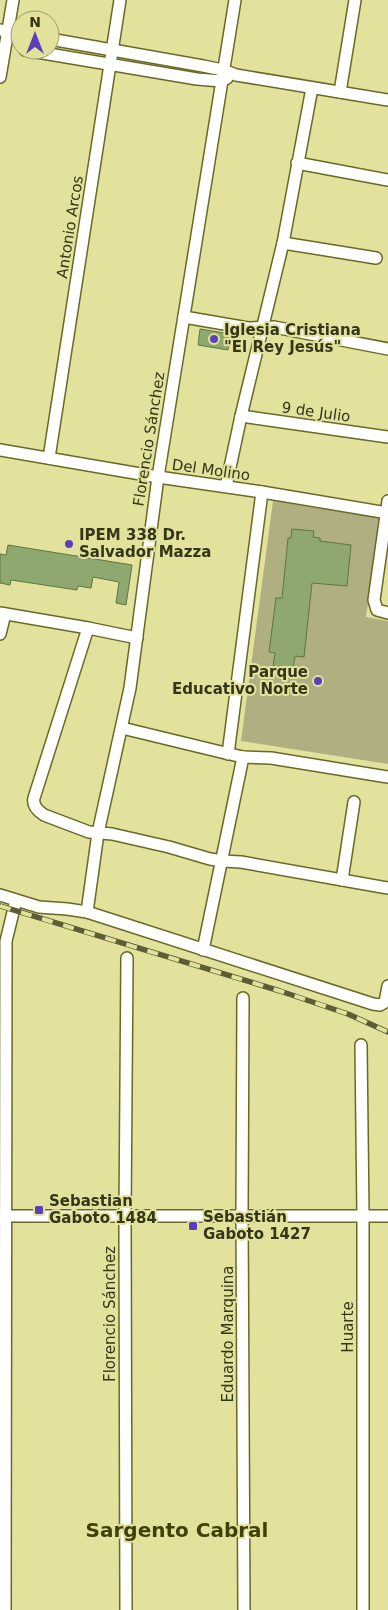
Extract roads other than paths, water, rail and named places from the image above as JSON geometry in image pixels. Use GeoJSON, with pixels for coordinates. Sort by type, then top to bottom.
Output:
{"type":"FeatureCollection","features":[{"type":"Feature","properties":{"kind":"street"},"geometry":{"type":"LineString","coordinates":[[0,76],[4,31],[13,0]]}},
{"type":"Feature","properties":{"kind":"street","name":"Antonio Arcos"},"geometry":{"type":"LineString","coordinates":[[49,458],[120,0]]}},
{"type":"Feature","properties":{"kind":"street","name":"Florencio Sánchez"},"geometry":{"type":"LineString","coordinates":[[87,912],[98,833],[130,688],[158,477],[235,0]]}},
{"type":"Feature","properties":{"kind":"street"},"geometry":{"type":"LineString","coordinates":[[340,92],[355,0]]}},
{"type":"Feature","properties":{"kind":"street"},"geometry":{"type":"LineString","coordinates":[[60,41],[112,50],[222,76]]}},
{"type":"Feature","properties":{"kind":"street"},"geometry":{"type":"LineString","coordinates":[[60,56],[197,79],[236,75],[388,100]]}},
{"type":"Feature","properties":{"kind":"street"},"geometry":{"type":"LineString","coordinates":[[226,486],[282,243],[312,88]]}},
{"type":"Feature","properties":{"kind":"street"},"geometry":{"type":"LineString","coordinates":[[297,163],[388,180]]}},
{"type":"Feature","properties":{"kind":"street"},"geometry":{"type":"LineString","coordinates":[[282,243],[376,258]]}},
{"type":"Feature","properties":{"kind":"street"},"geometry":{"type":"LineString","coordinates":[[184,317],[248,328],[274,327],[388,349]]}},
{"type":"Feature","properties":{"kind":"street","name":"9 de Julio"},"geometry":{"type":"LineString","coordinates":[[241,416],[388,437]]}},
{"type":"Feature","properties":{"kind":"street","name":"Del Molino"},"geometry":{"type":"LineString","coordinates":[[0,450],[387,513]]}},
{"type":"Feature","properties":{"kind":"street"},"geometry":{"type":"LineString","coordinates":[[228,754],[262,492]]}},
{"type":"Feature","properties":{"kind":"street"},"geometry":{"type":"LineString","coordinates":[[388,500],[374,600],[377,610],[388,613]]}},
{"type":"Feature","properties":{"kind":"street"},"geometry":{"type":"LineString","coordinates":[[0,634],[2,614],[137,638]]}},
{"type":"Feature","properties":{"kind":"street"},"geometry":{"type":"LineString","coordinates":[[88,628],[33,802],[34,806],[44,815],[89,832],[112,834],[222,862],[241,862],[388,888]]}},
{"type":"Feature","properties":{"kind":"street"},"geometry":{"type":"LineString","coordinates":[[122,728],[228,754],[271,758],[388,777]]}},
{"type":"Feature","properties":{"kind":"street"},"geometry":{"type":"LineString","coordinates":[[203,950],[243,756]]}},
{"type":"Feature","properties":{"kind":"street"},"geometry":{"type":"LineString","coordinates":[[342,880],[354,802]]}},
{"type":"Feature","properties":{"kind":"street"},"geometry":{"type":"LineString","coordinates":[[0,895],[39,907],[87,912],[373,1004],[380,1005],[384,1002],[388,986]]}},
{"type":"Feature","properties":{"kind":"street"},"geometry":{"type":"LineString","coordinates":[[6,1610],[3,1216],[6,941],[16,900]]}},
{"type":"Feature","properties":{"kind":"street","name":"Florencio Sánchez"},"geometry":{"type":"LineString","coordinates":[[126,1610],[125,1216],[127,958]]}},
{"type":"Feature","properties":{"kind":"street","name":"Eduardo Marquina"},"geometry":{"type":"LineString","coordinates":[[243,998],[244,1610]]}},
{"type":"Feature","properties":{"kind":"street","name":"Huarte"},"geometry":{"type":"LineString","coordinates":[[361,1044],[363,1610]]}},
{"type":"Feature","properties":{"kind":"street"},"geometry":{"type":"LineString","coordinates":[[3,1216],[388,1216]]}},
{"type":"Feature","properties":{"kind":"railway"},"geometry":{"type":"LineString","coordinates":[[0,906],[280,991],[348,1014],[388,1032]]}},
{"type":"Feature","properties":{"kind":"place","name":"Iglesia Cristiana \"El Rey Jesús\""},"geometry":{"type":"Point","coordinates":[214,339]}},
{"type":"Feature","properties":{"kind":"place","name":"IPEM 338 Dr. Salvador Mazza"},"geometry":{"type":"Point","coordinates":[69,544]}},
{"type":"Feature","properties":{"kind":"place","name":"Parque Educativo Norte"},"geometry":{"type":"Point","coordinates":[318,681]}},
{"type":"Feature","properties":{"kind":"place","name":"Sebastian Gaboto 1484"},"geometry":{"type":"Point","coordinates":[39,1210]}},
{"type":"Feature","properties":{"kind":"place","name":"Sebastián Gaboto 1427"},"geometry":{"type":"Point","coordinates":[193,1226]}},
{"type":"Feature","properties":{"kind":"district","name":"Sargento Cabral"},"geometry":{"type":"Point","coordinates":[177,1530]}}]}
